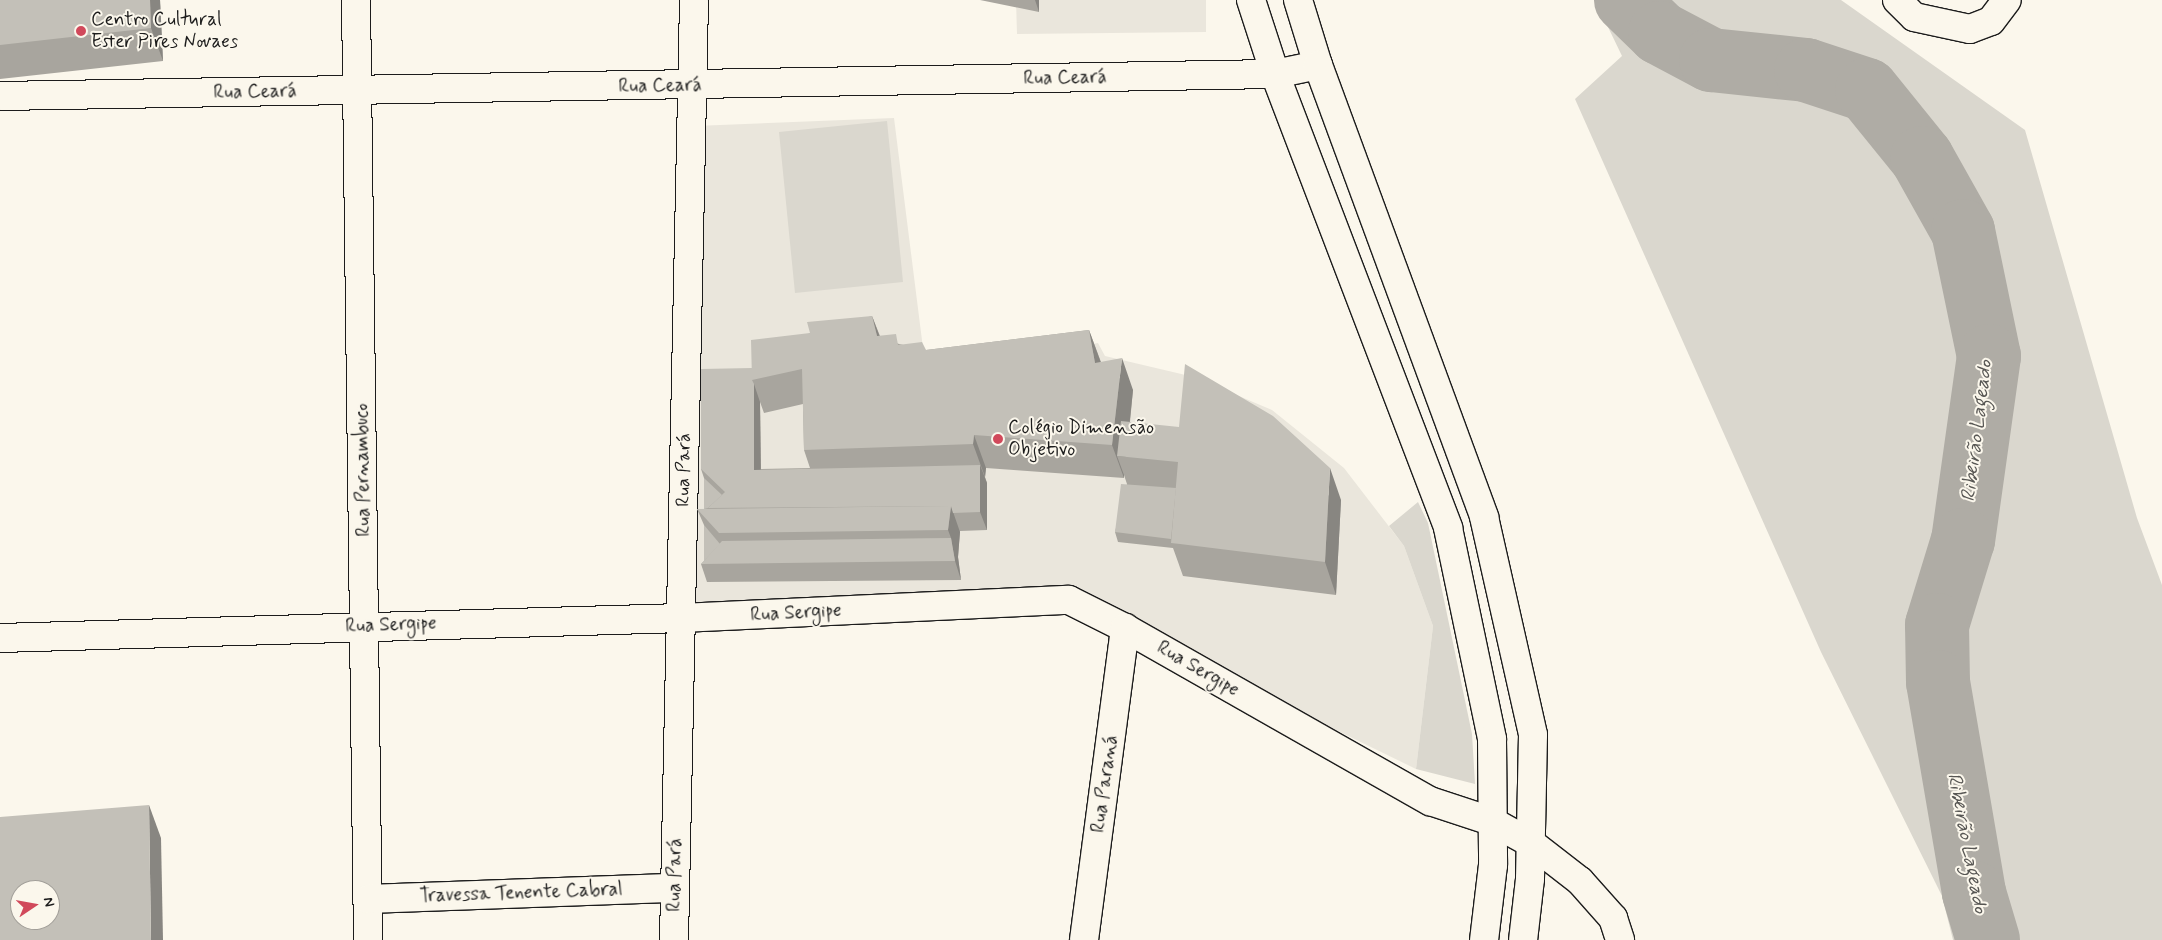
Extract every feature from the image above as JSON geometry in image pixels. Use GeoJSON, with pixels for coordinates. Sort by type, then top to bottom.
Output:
{"type":"FeatureCollection","features":[{"type":"Feature","properties":{"kind":"street","name":"Rua Pernambuco"},"geometry":{"type":"LineString","coordinates":[[356,0],[368,940]]}},
{"type":"Feature","properties":{"kind":"street","name":"Rua Pará"},"geometry":{"type":"LineString","coordinates":[[674,940],[694,0]]}},
{"type":"Feature","properties":{"kind":"street"},"geometry":{"type":"LineString","coordinates":[[1251,0],[1275,74],[1448,528],[1492,739],[1492,865],[1484,940]]}},
{"type":"Feature","properties":{"kind":"street"},"geometry":{"type":"LineString","coordinates":[[1298,0],[1318,65],[1484,517],[1533,735],[1531,843],[1523,940]]}},
{"type":"Feature","properties":{"kind":"street"},"geometry":{"type":"LineString","coordinates":[[1897,0],[1914,17],[1970,28],[1991,21],[2007,0]]}},
{"type":"Feature","properties":{"kind":"street","name":"Rua Ceará"},"geometry":{"type":"LineString","coordinates":[[0,96],[692,86],[1275,74],[1318,65]]}},
{"type":"Feature","properties":{"kind":"street"},"geometry":{"type":"LineString","coordinates":[[1413,436],[1449,422]]}},
{"type":"Feature","properties":{"kind":"street","name":"Rua Sergipe"},"geometry":{"type":"LineString","coordinates":[[0,638],[681,618],[1069,600],[1125,628],[1430,801],[1491,821],[1531,843],[1580,881],[1613,918],[1620,940]]}},
{"type":"Feature","properties":{"kind":"street","name":"Rua Paraná"},"geometry":{"type":"LineString","coordinates":[[1084,940],[1125,628]]}},
{"type":"Feature","properties":{"kind":"street","name":"Travessa Tenente Cabral"},"geometry":{"type":"LineString","coordinates":[[368,899],[675,888]]}},
{"type":"Feature","properties":{"kind":"shaded area"},"geometry":{"type":"Polygon","coordinates":[[[1016,0],[1206,0],[1206,32],[1017,34],[1016,0]]]}},
{"type":"Feature","properties":{"kind":"shaded area"},"geometry":{"type":"Polygon","coordinates":[[[1595,0],[1841,0],[2025,130],[2137,518],[2162,585],[2162,940],[1953,940],[1942,896],[1821,652],[1575,99],[1622,56],[1595,0]]]}},
{"type":"Feature","properties":{"kind":"shaded area","name":"Colégio Dimensão Objetivo"},"geometry":{"type":"Polygon","coordinates":[[[894,118],[926,372],[1098,343],[1105,356],[1194,377],[1272,410],[1344,468],[1404,546],[1433,626],[1416,769],[1068,599],[684,617],[695,126],[894,118]]]}},
{"type":"Feature","properties":{"kind":"shaded area"},"geometry":{"type":"Polygon","coordinates":[[[887,121],[903,282],[795,293],[779,132],[887,121]]]}},
{"type":"Feature","properties":{"kind":"shaded area"},"geometry":{"type":"Polygon","coordinates":[[[1418,502],[1428,523],[1472,734],[1475,784],[1416,769],[1433,626],[1404,546],[1389,526],[1418,502]]]}},
{"type":"Feature","properties":{"kind":"building"},"geometry":{"type":"Polygon","coordinates":[[[0,0],[150,0],[151,28],[0,45],[0,0]]]}},
{"type":"Feature","properties":{"kind":"building"},"geometry":{"type":"Polygon","coordinates":[[[872,316],[877,336],[896,334],[898,345],[922,342],[926,350],[1089,330],[1095,363],[1122,358],[1112,445],[974,435],[973,444],[804,450],[802,369],[752,380],[751,340],[810,333],[807,322],[872,316]]]}},
{"type":"Feature","properties":{"kind":"building"},"geometry":{"type":"Polygon","coordinates":[[[1185,364],[1273,416],[1330,468],[1325,562],[1171,543],[1178,462],[1117,456],[1121,421],[1179,427],[1185,364]]]}},
{"type":"Feature","properties":{"kind":"building"},"geometry":{"type":"Polygon","coordinates":[[[752,368],[754,384],[754,470],[980,465],[980,512],[953,513],[951,506],[708,508],[725,492],[701,469],[701,369],[752,368]]]}},
{"type":"Feature","properties":{"kind":"building"},"geometry":{"type":"Polygon","coordinates":[[[704,478],[722,495],[708,508],[704,509],[704,478]]]}},
{"type":"Feature","properties":{"kind":"building"},"geometry":{"type":"Polygon","coordinates":[[[1121,484],[1176,488],[1171,539],[1115,532],[1121,484]]]}},
{"type":"Feature","properties":{"kind":"building"},"geometry":{"type":"Polygon","coordinates":[[[951,506],[948,530],[719,533],[697,509],[951,506]]]}},
{"type":"Feature","properties":{"kind":"building"},"geometry":{"type":"Polygon","coordinates":[[[704,525],[720,544],[704,561],[704,525]]]}},
{"type":"Feature","properties":{"kind":"building"},"geometry":{"type":"Polygon","coordinates":[[[951,538],[955,561],[701,564],[722,541],[951,538]]]}},
{"type":"Feature","properties":{"kind":"building"},"geometry":{"type":"Polygon","coordinates":[[[149,805],[151,940],[0,940],[0,817],[149,805]]]}},
{"type":"Feature","properties":{"kind":"waterway","name":"Ribeirão Lageado"},"geometry":{"type":"LineString","coordinates":[[1626,0],[1660,33],[1711,60],[1806,70],[1867,90],[1922,158],[1963,231],[1989,356],[1963,540],[1937,625],[1938,682],[1974,893],[1988,940]]}},
{"type":"Feature","properties":{"kind":"place","name":"Centro Cultural Ester Pires Novaes"},"geometry":{"type":"Point","coordinates":[81,31]}},
{"type":"Feature","properties":{"kind":"place","name":"Colégio Dimensão Objetivo"},"geometry":{"type":"Point","coordinates":[998,439]}}]}
